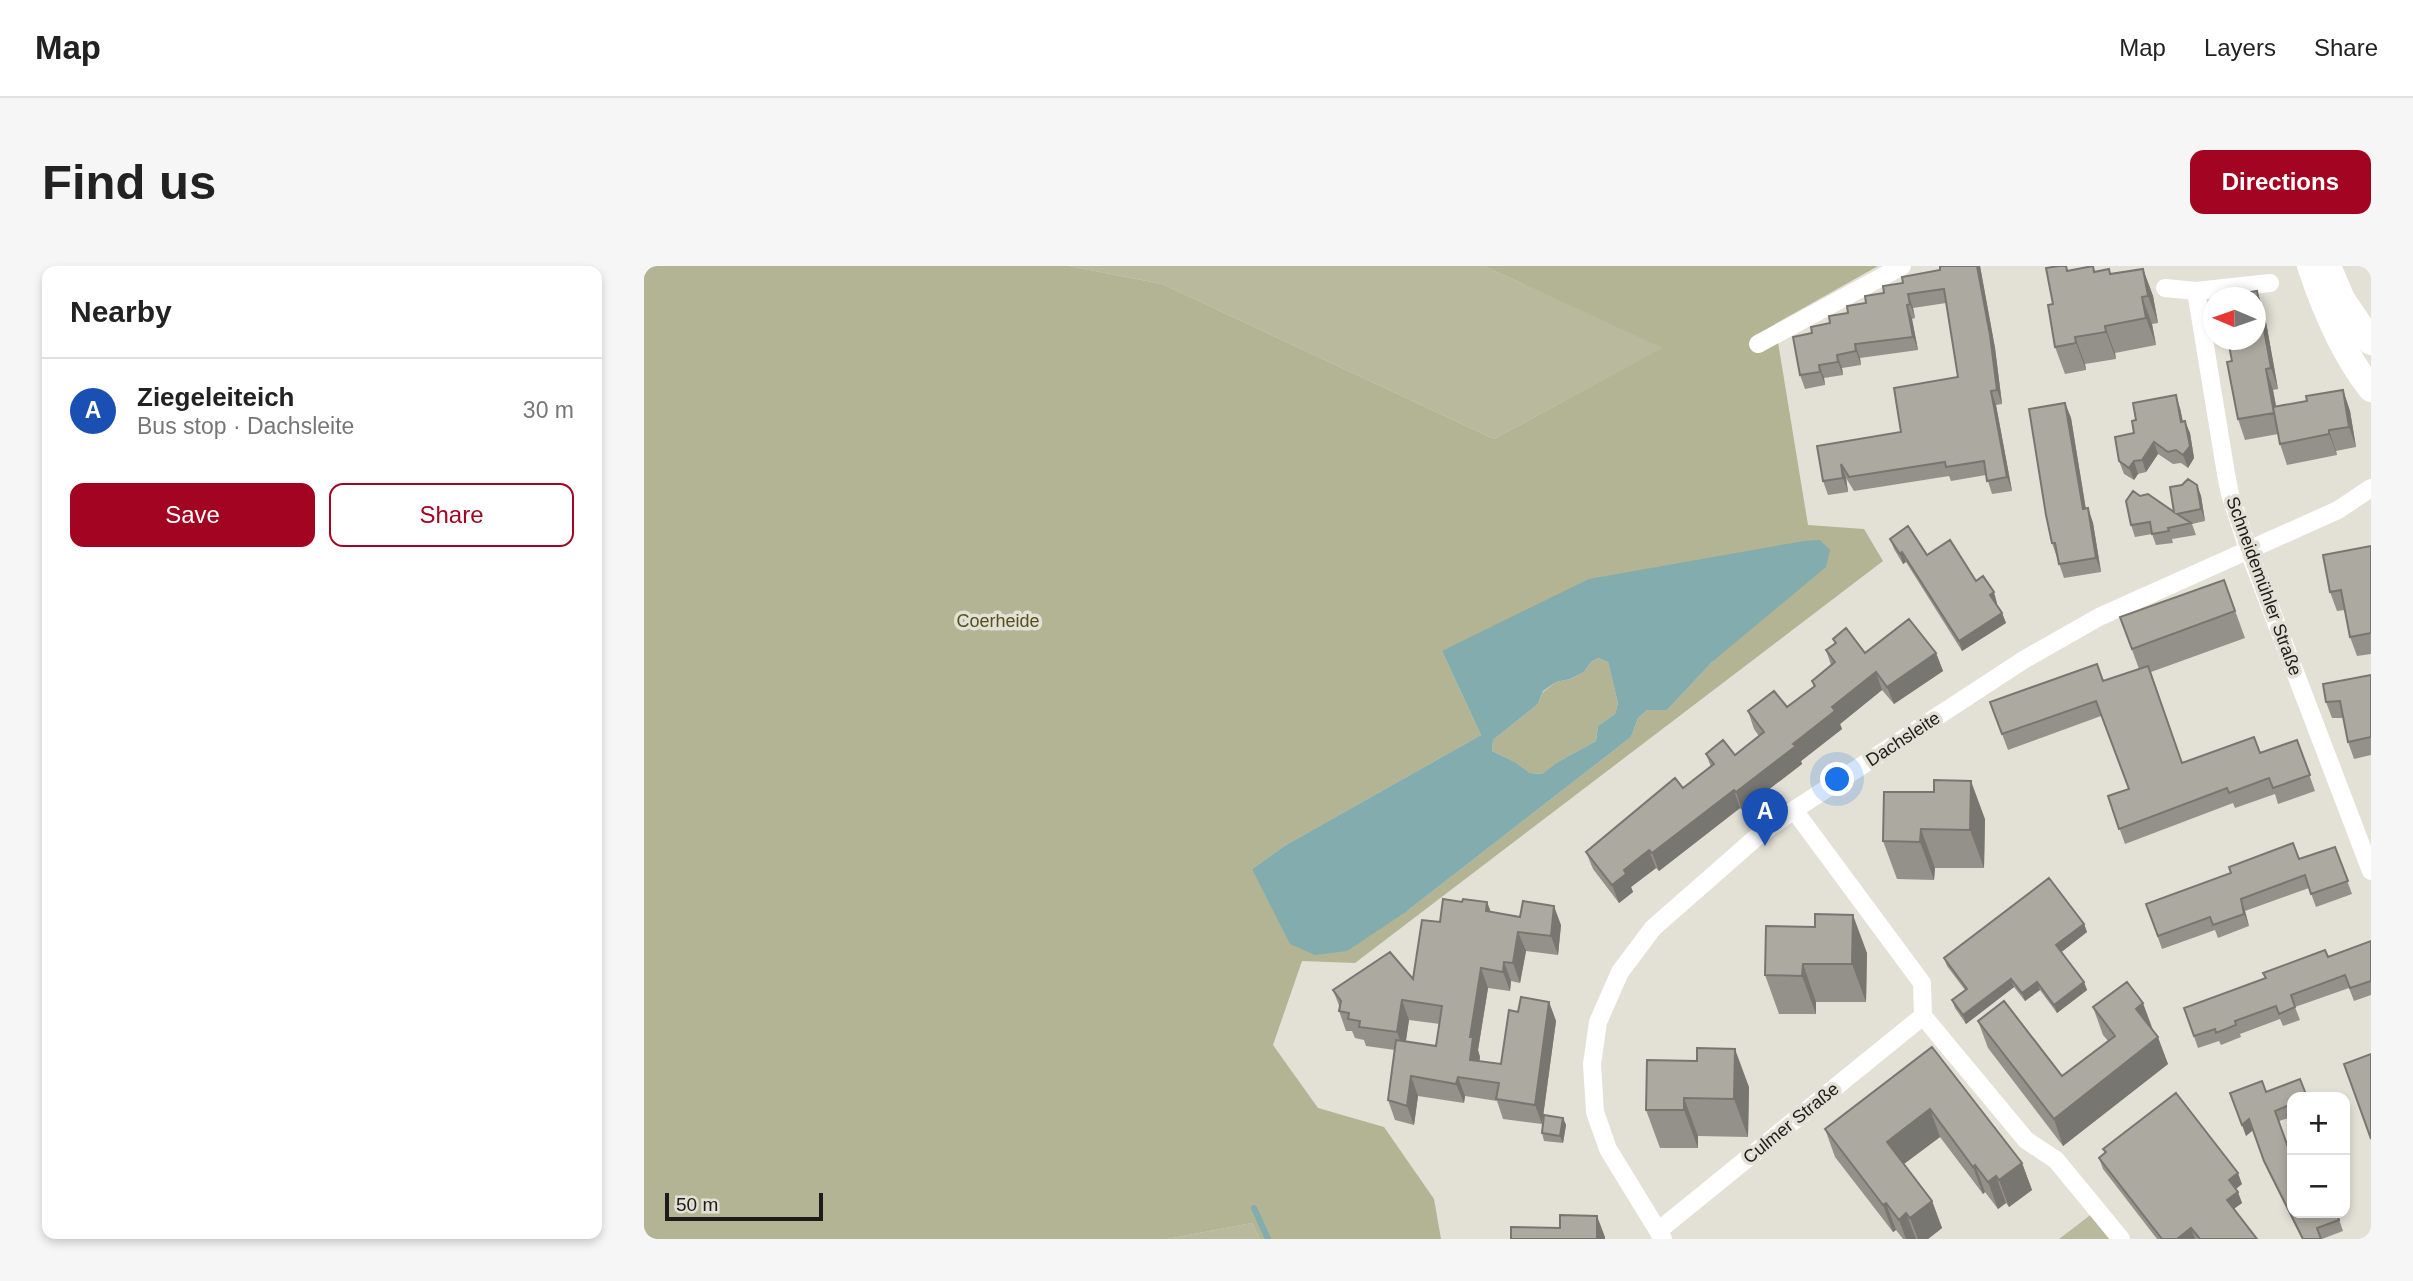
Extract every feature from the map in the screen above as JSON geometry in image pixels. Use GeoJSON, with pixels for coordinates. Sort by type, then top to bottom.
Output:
{"type":"FeatureCollection","features":[{"type":"Feature","properties":{"kind":"street"},"geometry":{"type":"LineString","coordinates":[[1758,344],[1902,266]]}},
{"type":"Feature","properties":{"kind":"street"},"geometry":{"type":"LineString","coordinates":[[2310,266],[2344,345],[2371,389]]}},
{"type":"Feature","properties":{"kind":"street"},"geometry":{"type":"LineString","coordinates":[[2328,266],[2352,317],[2371,342]]}},
{"type":"Feature","properties":{"kind":"street"},"geometry":{"type":"LineString","coordinates":[[2165,288],[2196,291],[2270,283]]}},
{"type":"Feature","properties":{"kind":"street","name":"Schneidemühler Straße"},"geometry":{"type":"LineString","coordinates":[[2196,291],[2230,494],[2248,549],[2371,871]]}},
{"type":"Feature","properties":{"kind":"street","name":"Dachsleite"},"geometry":{"type":"LineString","coordinates":[[1661,1235],[1608,1149],[1595,1112],[1592,1065],[1598,1022],[1619,972],[1654,928],[1759,835],[2025,659],[2099,617],[2338,510],[2371,488]]}},
{"type":"Feature","properties":{"kind":"street"},"geometry":{"type":"LineString","coordinates":[[1794,810],[1922,983],[1923,1016],[2026,1140],[2056,1160],[2121,1239]]}},
{"type":"Feature","properties":{"kind":"street","name":"Culmer Straße"},"geometry":{"type":"LineString","coordinates":[[1661,1235],[1923,1016]]}},
{"type":"Feature","properties":{"kind":"green space","name":"Coerheide"},"geometry":{"type":"Polygon","coordinates":[[[644,266],[1069,266],[1162,284],[1494,439],[1662,348],[1484,266],[1878,266],[1775,324],[1808,525],[1864,529],[1883,561],[1355,963],[1302,961],[1273,1045],[1318,1108],[1384,1127],[1434,1199],[1441,1239],[1260,1239],[1252,1223],[1167,1239],[644,1239],[644,266]],[[1442,651],[1481,735],[1286,845],[1252,869],[1407,911],[1631,737],[1638,718],[1647,710],[1667,710],[1713,661],[1442,651]]]}},
{"type":"Feature","properties":{"kind":"green space"},"geometry":{"type":"Polygon","coordinates":[[[1069,266],[1484,266],[1663,348],[1494,439],[1162,284],[1069,266]]]}},
{"type":"Feature","properties":{"kind":"green space"},"geometry":{"type":"Polygon","coordinates":[[[1598,658],[1608,662],[1618,703],[1615,714],[1598,726],[1596,741],[1542,774],[1530,773],[1492,751],[1493,740],[1538,704],[1543,692],[1556,682],[1584,672],[1591,662],[1598,658]]]}},
{"type":"Feature","properties":{"kind":"green space"},"geometry":{"type":"Polygon","coordinates":[[[2093,1213],[2112,1239],[2059,1239],[2093,1213]]]}},
{"type":"Feature","properties":{"kind":"green space"},"geometry":{"type":"Polygon","coordinates":[[[1252,1223],[1260,1239],[1167,1239],[1252,1223]]]}},
{"type":"Feature","properties":{"kind":"water"},"geometry":{"type":"Polygon","coordinates":[[[1820,540],[1830,550],[1826,567],[1713,661],[1667,710],[1647,710],[1638,718],[1631,737],[1407,911],[1347,951],[1315,955],[1290,944],[1252,869],[1286,845],[1481,735],[1442,651],[1589,579],[1820,540]],[[1598,658],[1591,662],[1584,672],[1556,682],[1543,691],[1538,704],[1493,740],[1492,751],[1530,773],[1542,774],[1596,741],[1598,726],[1615,714],[1618,703],[1608,662],[1598,658]]]}},
{"type":"Feature","properties":{"kind":"building"},"geometry":{"type":"Polygon","coordinates":[[[1940,266],[1977,266],[1997,390],[1991,391],[2007,477],[1987,481],[1984,461],[1946,467],[1945,462],[1849,477],[1841,464],[1843,478],[1823,481],[1817,446],[1901,432],[1894,388],[1958,377],[1944,289],[1908,294],[1910,304],[1907,305],[1913,337],[1855,344],[1856,351],[1837,355],[1838,362],[1819,365],[1820,372],[1800,375],[1793,337],[1812,333],[1811,327],[1830,323],[1829,316],[1848,313],[1847,306],[1866,303],[1865,296],[1884,293],[1883,286],[1903,283],[1902,277],[1940,270],[1940,266]]]}},
{"type":"Feature","properties":{"kind":"building"},"geometry":{"type":"Polygon","coordinates":[[[2066,266],[2067,271],[2093,266],[2094,272],[2109,269],[2110,274],[2143,269],[2148,296],[2142,297],[2146,318],[2105,326],[2106,332],[2075,337],[2076,343],[2055,347],[2048,305],[2053,304],[2046,268],[2066,266]]]}},
{"type":"Feature","properties":{"kind":"building"},"geometry":{"type":"Polygon","coordinates":[[[2266,340],[2271,368],[2266,369],[2274,413],[2238,419],[2227,362],[2232,361],[2230,350],[2266,350],[2266,340]]]}},
{"type":"Feature","properties":{"kind":"building"},"geometry":{"type":"Polygon","coordinates":[[[2343,390],[2349,427],[2280,444],[2273,407],[2307,401],[2306,396],[2343,390]]]}},
{"type":"Feature","properties":{"kind":"building"},"geometry":{"type":"Polygon","coordinates":[[[2176,395],[2181,422],[2185,421],[2190,446],[2183,455],[2176,450],[2168,452],[2154,442],[2142,460],[2134,461],[2129,468],[2119,461],[2115,437],[2134,433],[2132,421],[2136,420],[2133,403],[2176,395]]]}},
{"type":"Feature","properties":{"kind":"building"},"geometry":{"type":"Polygon","coordinates":[[[2065,403],[2083,509],[2088,508],[2096,558],[2059,564],[2046,515],[2029,409],[2065,403]]]}},
{"type":"Feature","properties":{"kind":"building"},"geometry":{"type":"Polygon","coordinates":[[[2188,479],[2197,485],[2201,509],[2177,514],[2191,523],[2152,534],[2150,522],[2131,525],[2126,501],[2133,491],[2140,496],[2148,494],[2174,512],[2170,487],[2182,485],[2188,479]]]}},
{"type":"Feature","properties":{"kind":"building"},"geometry":{"type":"Polygon","coordinates":[[[1908,526],[1927,555],[1950,540],[1976,581],[1983,576],[1994,592],[1990,595],[2002,613],[1959,641],[1902,552],[1900,554],[1890,539],[1908,526]]]}},
{"type":"Feature","properties":{"kind":"building"},"geometry":{"type":"Polygon","coordinates":[[[2371,546],[2371,633],[2350,637],[2341,590],[2330,592],[2323,555],[2371,546]]]}},
{"type":"Feature","properties":{"kind":"building"},"geometry":{"type":"Polygon","coordinates":[[[2224,580],[2235,611],[2132,649],[2120,617],[2224,580]]]}},
{"type":"Feature","properties":{"kind":"building"},"geometry":{"type":"Polygon","coordinates":[[[1909,619],[1936,653],[1887,687],[1876,672],[1832,707],[1835,711],[1793,744],[1796,746],[1652,853],[1649,850],[1624,870],[1626,874],[1612,885],[1586,852],[1675,778],[1683,788],[1714,764],[1706,754],[1723,740],[1735,755],[1764,732],[1748,711],[1774,691],[1787,707],[1815,686],[1812,681],[1835,662],[1826,650],[1836,643],[1833,639],[1846,628],[1865,653],[1909,619]]]}},
{"type":"Feature","properties":{"kind":"building"},"geometry":{"type":"Polygon","coordinates":[[[2097,664],[2103,681],[2148,666],[2182,763],[2254,737],[2260,753],[2297,740],[2310,775],[2273,788],[2269,778],[2229,793],[2227,788],[2119,829],[2108,796],[2129,789],[2096,701],[2002,734],[1990,702],[2097,664]]]}},
{"type":"Feature","properties":{"kind":"building"},"geometry":{"type":"Polygon","coordinates":[[[2371,675],[2371,737],[2348,742],[2340,701],[2326,702],[2323,684],[2371,675]]]}},
{"type":"Feature","properties":{"kind":"building"},"geometry":{"type":"Polygon","coordinates":[[[1934,780],[1971,781],[1970,830],[1921,829],[1920,842],[1883,841],[1884,792],[1934,792],[1934,780]]]}},
{"type":"Feature","properties":{"kind":"building"},"geometry":{"type":"Polygon","coordinates":[[[2293,843],[2299,859],[2335,847],[2348,881],[2311,894],[2305,875],[2241,899],[2244,914],[2213,925],[2210,917],[2158,936],[2146,904],[2231,873],[2229,867],[2293,843]]]}},
{"type":"Feature","properties":{"kind":"building"},"geometry":{"type":"Polygon","coordinates":[[[2049,878],[2084,924],[2056,945],[2084,982],[2054,1005],[2037,982],[2022,993],[2011,979],[1963,1015],[1952,1000],[1967,989],[1944,958],[2049,878]]]}},
{"type":"Feature","properties":{"kind":"building"},"geometry":{"type":"Polygon","coordinates":[[[1443,899],[1487,902],[1486,911],[1520,917],[1523,901],[1554,906],[1551,936],[1518,932],[1513,963],[1504,962],[1503,972],[1481,968],[1470,1037],[1473,1037],[1470,1060],[1501,1064],[1509,1010],[1518,1012],[1521,997],[1549,1002],[1535,1105],[1496,1099],[1499,1083],[1458,1077],[1456,1084],[1411,1076],[1407,1106],[1388,1100],[1396,1040],[1436,1046],[1442,1006],[1402,1000],[1397,1032],[1359,1027],[1360,1021],[1348,1019],[1349,1013],[1339,1011],[1341,1001],[1333,990],[1390,952],[1413,979],[1422,920],[1440,922],[1443,899]]]}},
{"type":"Feature","properties":{"kind":"building"},"geometry":{"type":"Polygon","coordinates":[[[1815,914],[1853,915],[1852,964],[1803,964],[1802,976],[1765,975],[1766,926],[1815,927],[1815,914]]]}},
{"type":"Feature","properties":{"kind":"building"},"geometry":{"type":"Polygon","coordinates":[[[2371,941],[2371,981],[2350,988],[2345,975],[2291,995],[2295,1007],[2279,1014],[2276,1006],[2235,1021],[2236,1025],[2216,1033],[2215,1029],[2194,1036],[2184,1008],[2266,978],[2263,973],[2325,950],[2328,957],[2371,941]]]}},
{"type":"Feature","properties":{"kind":"building"},"geometry":{"type":"Polygon","coordinates":[[[2127,982],[2143,1003],[2136,1009],[2158,1037],[2054,1119],[1978,1021],[2004,1001],[2062,1076],[2115,1036],[2093,1007],[2127,982]]]}},
{"type":"Feature","properties":{"kind":"building"},"geometry":{"type":"Polygon","coordinates":[[[1932,1047],[2022,1163],[1999,1180],[1996,1176],[1988,1182],[1975,1165],[1973,1167],[1930,1109],[1887,1142],[1932,1201],[1910,1218],[1906,1213],[1899,1220],[1886,1203],[1883,1205],[1825,1129],[1932,1047]]]}},
{"type":"Feature","properties":{"kind":"building"},"geometry":{"type":"Polygon","coordinates":[[[1697,1048],[1735,1049],[1734,1099],[1684,1098],[1684,1110],[1646,1110],[1647,1060],[1697,1061],[1697,1048]]]}},
{"type":"Feature","properties":{"kind":"building"},"geometry":{"type":"Polygon","coordinates":[[[2371,1054],[2371,1139],[2344,1064],[2371,1054]]]}},
{"type":"Feature","properties":{"kind":"building"},"geometry":{"type":"Polygon","coordinates":[[[2300,1079],[2305,1092],[2287,1092],[2287,1106],[2275,1111],[2287,1144],[2287,1207],[2264,1161],[2249,1119],[2242,1125],[2230,1093],[2262,1081],[2266,1092],[2300,1079]]]}},
{"type":"Feature","properties":{"kind":"building"},"geometry":{"type":"Polygon","coordinates":[[[2176,1093],[2238,1173],[2229,1180],[2238,1192],[2227,1200],[2257,1239],[2200,1239],[2191,1228],[2177,1239],[2162,1239],[2099,1158],[2106,1152],[2103,1149],[2176,1093]]]}},
{"type":"Feature","properties":{"kind":"building"},"geometry":{"type":"Polygon","coordinates":[[[1544,1115],[1563,1118],[1560,1136],[1542,1133],[1544,1115]]]}},
{"type":"Feature","properties":{"kind":"building"},"geometry":{"type":"Polygon","coordinates":[[[1560,1215],[1597,1216],[1597,1239],[1511,1239],[1511,1227],[1560,1228],[1560,1215]]]}},
{"type":"Feature","properties":{"kind":"building"},"geometry":{"type":"Polygon","coordinates":[[[2292,1218],[2338,1218],[2317,1228],[2321,1239],[2303,1239],[2292,1218]]]}},
{"type":"Feature","properties":{"kind":"waterway"},"geometry":{"type":"LineString","coordinates":[[1254,1208],[1268,1239]]}},
{"type":"Feature","properties":{"kind":"place","name":"Ziegeleiteich"},"geometry":{"type":"Point","coordinates":[1765,846]}}]}
